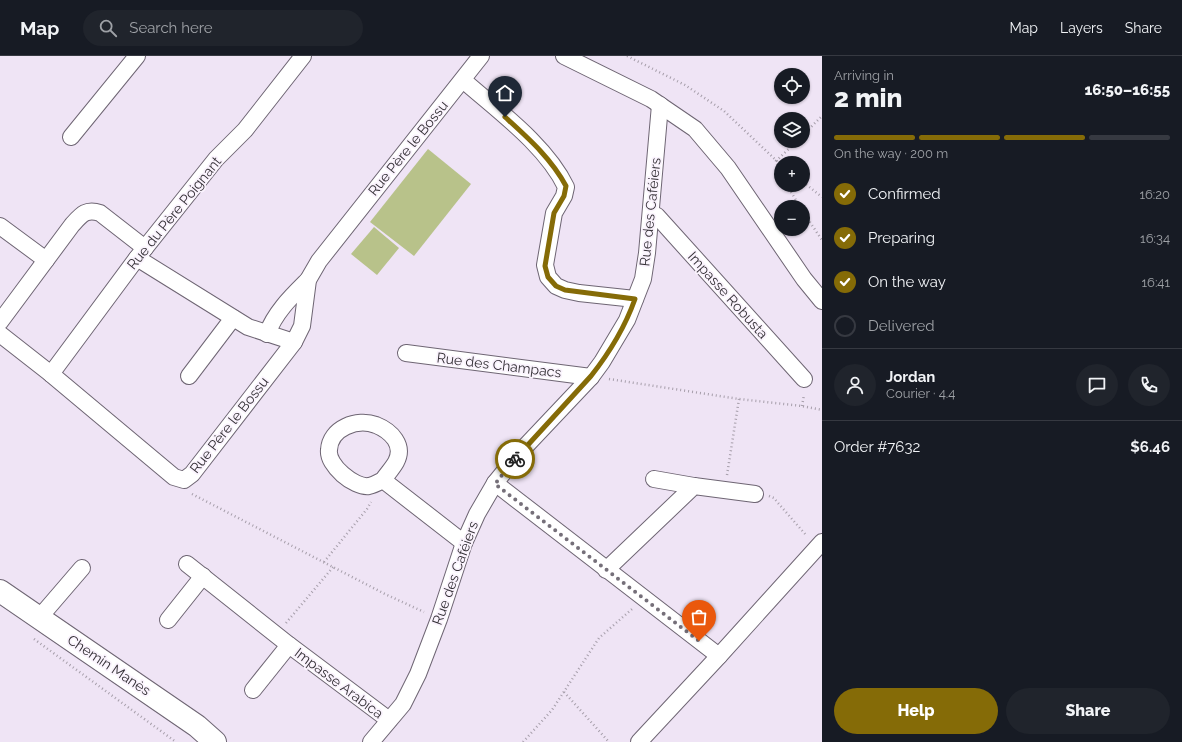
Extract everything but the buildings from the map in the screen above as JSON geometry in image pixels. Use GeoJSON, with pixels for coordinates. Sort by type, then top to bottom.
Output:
{"type":"FeatureCollection","features":[{"type":"Feature","properties":{"kind":"street"},"geometry":{"type":"LineString","coordinates":[[71,137],[136,56]]}},
{"type":"Feature","properties":{"kind":"street","name":"Rue du Père Poignant"},"geometry":{"type":"LineString","coordinates":[[51,374],[141,253],[216,159],[245,130],[303,56]]}},
{"type":"Feature","properties":{"kind":"street","name":"Rue Père le Bossu"},"geometry":{"type":"LineString","coordinates":[[267,334],[270,325],[292,295],[308,280],[319,261],[481,56]]}},
{"type":"Feature","properties":{"kind":"street"},"geometry":{"type":"LineString","coordinates":[[564,56],[651,99],[695,129],[728,168],[804,279],[822,301]]}},
{"type":"Feature","properties":{"kind":"street"},"geometry":{"type":"LineString","coordinates":[[463,80],[536,145],[552,164],[566,186],[564,196],[554,213],[545,266],[548,277],[556,286],[565,290],[635,299]]}},
{"type":"Feature","properties":{"kind":"street","name":"Rue des Caféiers"},"geometry":{"type":"LineString","coordinates":[[371,742],[403,704],[418,674],[439,619],[464,543],[477,514],[495,484],[521,450],[591,376],[614,345],[627,320],[643,279],[647,253],[660,105]]}},
{"type":"Feature","properties":{"kind":"street"},"geometry":{"type":"LineString","coordinates":[[0,322],[72,225],[80,216],[88,211],[94,211],[100,213],[141,253],[233,318],[248,327],[294,342]]}},
{"type":"Feature","properties":{"kind":"street","name":"Impasse Robusta"},"geometry":{"type":"LineString","coordinates":[[651,213],[657,216],[804,379]]}},
{"type":"Feature","properties":{"kind":"street"},"geometry":{"type":"LineString","coordinates":[[0,226],[46,260]]}},
{"type":"Feature","properties":{"kind":"street","name":"Rue Père le Bossu"},"geometry":{"type":"LineString","coordinates":[[51,374],[174,477],[184,480],[192,474],[294,342],[302,326],[308,280]]}},
{"type":"Feature","properties":{"kind":"street"},"geometry":{"type":"LineString","coordinates":[[189,376],[233,318]]}},
{"type":"Feature","properties":{"kind":"street"},"geometry":{"type":"LineString","coordinates":[[0,334],[51,374]]}},
{"type":"Feature","properties":{"kind":"street","name":"Rue des Champacs"},"geometry":{"type":"LineString","coordinates":[[406,353],[591,376]]}},
{"type":"Feature","properties":{"kind":"street"},"geometry":{"type":"LineString","coordinates":[[654,479],[755,494]]}},
{"type":"Feature","properties":{"kind":"street"},"geometry":{"type":"LineString","coordinates":[[376,483],[464,543]]}},
{"type":"Feature","properties":{"kind":"street"},"geometry":{"type":"LineString","coordinates":[[495,484],[720,656]]}},
{"type":"Feature","properties":{"kind":"street"},"geometry":{"type":"LineString","coordinates":[[606,570],[694,486]]}},
{"type":"Feature","properties":{"kind":"street"},"geometry":{"type":"LineString","coordinates":[[639,742],[720,656],[820,545]]}},
{"type":"Feature","properties":{"kind":"street","name":"Impasse Arabica"},"geometry":{"type":"LineString","coordinates":[[187,564],[276,635],[389,720]]}},
{"type":"Feature","properties":{"kind":"street"},"geometry":{"type":"LineString","coordinates":[[35,628],[82,568]]}},
{"type":"Feature","properties":{"kind":"street"},"geometry":{"type":"LineString","coordinates":[[168,620],[203,576]]}},
{"type":"Feature","properties":{"kind":"street","name":"Chemin Manès"},"geometry":{"type":"LineString","coordinates":[[0,591],[35,628],[197,726],[215,742]]}},
{"type":"Feature","properties":{"kind":"street","name":"Impasse Arabica"},"geometry":{"type":"LineString","coordinates":[[253,690],[289,645]]}},
{"type":"Feature","properties":{"kind":"path"},"geometry":{"type":"LineString","coordinates":[[627,56],[685,85],[724,111],[774,159]]}},
{"type":"Feature","properties":{"kind":"path"},"geometry":{"type":"LineString","coordinates":[[810,128],[822,116]]}},
{"type":"Feature","properties":{"kind":"path"},"geometry":{"type":"LineString","coordinates":[[781,156],[790,148]]}},
{"type":"Feature","properties":{"kind":"path"},"geometry":{"type":"LineString","coordinates":[[810,188],[822,197]]}},
{"type":"Feature","properties":{"kind":"path"},"geometry":{"type":"LineString","coordinates":[[810,222],[822,240]]}},
{"type":"Feature","properties":{"kind":"path"},"geometry":{"type":"LineString","coordinates":[[591,376],[739,399],[802,406],[822,410]]}},
{"type":"Feature","properties":{"kind":"path"},"geometry":{"type":"LineString","coordinates":[[724,490],[739,399]]}},
{"type":"Feature","properties":{"kind":"path"},"geometry":{"type":"LineString","coordinates":[[184,480],[189,492],[194,496],[334,566],[384,594],[439,619]]}},
{"type":"Feature","properties":{"kind":"path"},"geometry":{"type":"LineString","coordinates":[[324,562],[368,509],[371,502],[371,494],[376,483]]}},
{"type":"Feature","properties":{"kind":"path"},"geometry":{"type":"LineString","coordinates":[[755,494],[768,495],[774,498],[820,545]]}},
{"type":"Feature","properties":{"kind":"path"},"geometry":{"type":"LineString","coordinates":[[276,635],[334,566]]}},
{"type":"Feature","properties":{"kind":"path"},"geometry":{"type":"LineString","coordinates":[[524,742],[545,719],[599,638],[645,598]]}},
{"type":"Feature","properties":{"kind":"path"},"geometry":{"type":"LineString","coordinates":[[35,628],[176,742]]}},
{"type":"Feature","properties":{"kind":"path"},"geometry":{"type":"LineString","coordinates":[[564,692],[609,742]]}},
{"type":"Feature","properties":{"kind":"green space"},"geometry":{"type":"Polygon","coordinates":[[[428,149],[471,184],[414,256],[370,222],[428,149]]]}},
{"type":"Feature","properties":{"kind":"green space"},"geometry":{"type":"Polygon","coordinates":[[[374,227],[399,248],[377,275],[351,254],[374,227]]]}},
{"type":"Feature","properties":{"kind":"way so far"},"geometry":{"type":"LineString","coordinates":[[515,459],[495,484],[699,641]]}},
{"type":"Feature","properties":{"kind":"route"},"geometry":{"type":"LineString","coordinates":[[505,117],[536,145],[552,164],[566,186],[564,196],[554,213],[545,266],[548,277],[556,286],[565,290],[635,299],[627,320],[614,345],[602,362],[591,376],[521,450],[515,459]]}}]}
